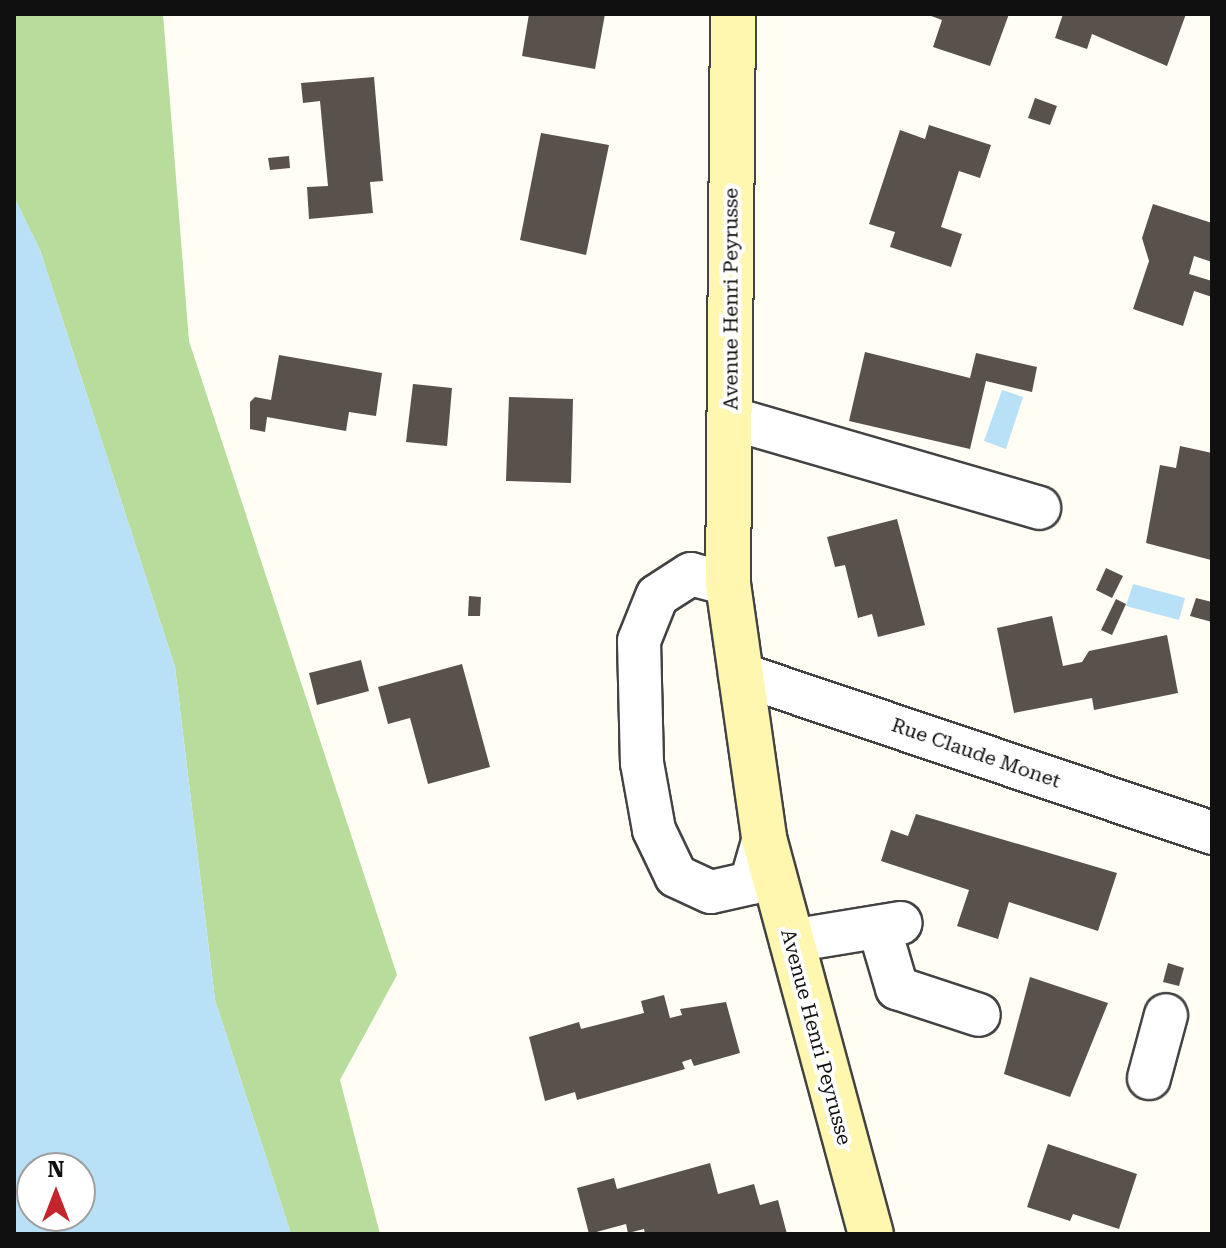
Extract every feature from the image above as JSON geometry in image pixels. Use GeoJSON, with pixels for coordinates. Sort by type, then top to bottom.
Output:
{"type":"FeatureCollection","features":[{"type":"Feature","properties":{"kind":"street","name":"Avenue Henri Peyrusse"},"geometry":{"type":"LineString","coordinates":[[733,14],[728,584],[764,838],[871,1234]]}},
{"type":"Feature","properties":{"kind":"street"},"geometry":{"type":"LineString","coordinates":[[730,418],[1039,508]]}},
{"type":"Feature","properties":{"kind":"street","name":"Avenue Henri Peyrusse"},"geometry":{"type":"LineString","coordinates":[[728,584],[691,574],[657,596],[639,641],[642,763],[654,830],[676,876],[711,892],[751,883],[764,838]]}},
{"type":"Feature","properties":{"kind":"street","name":"Rue Claude Monet"},"geometry":{"type":"LineString","coordinates":[[740,674],[1212,833]]}},
{"type":"Feature","properties":{"kind":"street"},"geometry":{"type":"LineString","coordinates":[[791,941],[890,925],[897,988],[979,1015]]}},
{"type":"Feature","properties":{"kind":"street"},"geometry":{"type":"LineString","coordinates":[[1149,1078],[1166,1015]]}},
{"type":"Feature","properties":{"kind":"green space"},"geometry":{"type":"Polygon","coordinates":[[[14,14],[163,14],[189,341],[397,975],[340,1080],[380,1234],[291,1234],[215,1000],[175,667],[40,250],[14,197],[14,14]]]}},
{"type":"Feature","properties":{"kind":"water"},"geometry":{"type":"Polygon","coordinates":[[[14,197],[40,250],[175,667],[215,1000],[291,1234],[14,1234],[14,197]]]}},
{"type":"Feature","properties":{"kind":"water"},"geometry":{"type":"Polygon","coordinates":[[[1002,390],[1023,397],[1006,449],[984,441],[1002,390]]]}},
{"type":"Feature","properties":{"kind":"water"},"geometry":{"type":"Polygon","coordinates":[[[1133,584],[1185,598],[1179,620],[1126,606],[1133,584]]]}},
{"type":"Feature","properties":{"kind":"building"},"geometry":{"type":"Polygon","coordinates":[[[529,14],[605,14],[595,69],[522,56],[529,14]]]}},
{"type":"Feature","properties":{"kind":"building"},"geometry":{"type":"Polygon","coordinates":[[[926,14],[1009,14],[990,66],[933,47],[942,20],[926,14]]]}},
{"type":"Feature","properties":{"kind":"building"},"geometry":{"type":"Polygon","coordinates":[[[1063,14],[1186,14],[1167,66],[1092,34],[1087,49],[1055,38],[1063,14]]]}},
{"type":"Feature","properties":{"kind":"building"},"geometry":{"type":"Polygon","coordinates":[[[374,77],[383,181],[370,182],[373,213],[309,219],[307,187],[328,186],[320,101],[303,103],[301,83],[374,77]]]}},
{"type":"Feature","properties":{"kind":"building"},"geometry":{"type":"Polygon","coordinates":[[[1035,98],[1057,106],[1050,125],[1028,118],[1035,98]]]}},
{"type":"Feature","properties":{"kind":"building"},"geometry":{"type":"Polygon","coordinates":[[[929,125],[991,145],[980,178],[959,171],[941,227],[962,234],[951,267],[890,247],[895,232],[869,224],[900,130],[925,139],[929,125]]]}},
{"type":"Feature","properties":{"kind":"building"},"geometry":{"type":"Polygon","coordinates":[[[541,133],[609,145],[586,255],[520,240],[541,133]]]}},
{"type":"Feature","properties":{"kind":"building"},"geometry":{"type":"Polygon","coordinates":[[[289,156],[290,168],[270,170],[268,158],[289,156]]]}},
{"type":"Feature","properties":{"kind":"building"},"geometry":{"type":"Polygon","coordinates":[[[1153,204],[1212,223],[1212,262],[1194,256],[1189,274],[1212,281],[1212,297],[1194,291],[1183,326],[1133,309],[1149,261],[1142,238],[1153,204]]]}},
{"type":"Feature","properties":{"kind":"building"},"geometry":{"type":"Polygon","coordinates":[[[865,352],[970,378],[976,353],[1037,367],[1032,392],[986,381],[970,449],[849,421],[865,352]]]}},
{"type":"Feature","properties":{"kind":"building"},"geometry":{"type":"Polygon","coordinates":[[[279,355],[382,373],[376,416],[349,412],[346,431],[267,417],[265,432],[250,429],[250,402],[255,397],[271,400],[279,355]]]}},
{"type":"Feature","properties":{"kind":"building"},"geometry":{"type":"Polygon","coordinates":[[[413,384],[452,388],[447,446],[406,442],[413,384]]]}},
{"type":"Feature","properties":{"kind":"building"},"geometry":{"type":"Polygon","coordinates":[[[509,397],[573,399],[571,483],[506,481],[509,397]]]}},
{"type":"Feature","properties":{"kind":"building"},"geometry":{"type":"Polygon","coordinates":[[[1180,446],[1212,453],[1211,560],[1146,543],[1160,465],[1176,468],[1180,446]]]}},
{"type":"Feature","properties":{"kind":"building"},"geometry":{"type":"Polygon","coordinates":[[[897,519],[925,625],[878,637],[872,614],[858,618],[845,565],[835,567],[827,537],[897,519]]]}},
{"type":"Feature","properties":{"kind":"building"},"geometry":{"type":"Polygon","coordinates":[[[1106,568],[1123,576],[1112,598],[1096,590],[1106,568]]]}},
{"type":"Feature","properties":{"kind":"building"},"geometry":{"type":"Polygon","coordinates":[[[469,596],[481,597],[480,616],[468,616],[469,596]]]}},
{"type":"Feature","properties":{"kind":"building"},"geometry":{"type":"Polygon","coordinates":[[[1196,598],[1212,602],[1212,622],[1190,616],[1196,598]]]}},
{"type":"Feature","properties":{"kind":"building"},"geometry":{"type":"Polygon","coordinates":[[[1116,599],[1126,604],[1112,635],[1101,630],[1116,599]]]}},
{"type":"Feature","properties":{"kind":"building"},"geometry":{"type":"Polygon","coordinates":[[[1052,616],[1063,666],[1082,662],[1089,651],[1167,635],[1178,693],[1094,710],[1092,698],[1014,713],[997,628],[1052,616]]]}},
{"type":"Feature","properties":{"kind":"building"},"geometry":{"type":"Polygon","coordinates":[[[361,660],[369,691],[317,705],[309,673],[361,660]]]}},
{"type":"Feature","properties":{"kind":"building"},"geometry":{"type":"Polygon","coordinates":[[[462,664],[490,767],[428,784],[410,718],[388,724],[378,687],[462,664]]]}},
{"type":"Feature","properties":{"kind":"building"},"geometry":{"type":"Polygon","coordinates":[[[916,814],[1117,873],[1098,931],[1009,902],[998,939],[957,926],[969,890],[881,861],[891,830],[908,836],[916,814]]]}},
{"type":"Feature","properties":{"kind":"building"},"geometry":{"type":"Polygon","coordinates":[[[1168,963],[1184,968],[1179,986],[1163,982],[1168,963]]]}},
{"type":"Feature","properties":{"kind":"building"},"geometry":{"type":"Polygon","coordinates":[[[1030,977],[1108,1003],[1070,1097],[1004,1074],[1030,977]]]}},
{"type":"Feature","properties":{"kind":"building"},"geometry":{"type":"Polygon","coordinates":[[[664,995],[670,1018],[682,1015],[680,1009],[726,1002],[740,1053],[694,1066],[691,1059],[682,1062],[685,1069],[577,1100],[575,1092],[545,1101],[529,1037],[579,1022],[581,1029],[644,1013],[641,1001],[664,995]]]}},
{"type":"Feature","properties":{"kind":"building"},"geometry":{"type":"Polygon","coordinates":[[[1048,1144],[1137,1174],[1119,1229],[1073,1214],[1070,1221],[1027,1207],[1048,1144]]]}},
{"type":"Feature","properties":{"kind":"building"},"geometry":{"type":"Polygon","coordinates":[[[710,1163],[718,1194],[754,1184],[760,1205],[778,1200],[787,1234],[645,1234],[644,1229],[628,1233],[626,1224],[589,1234],[577,1188],[614,1178],[617,1189],[710,1163]]]}}]}
